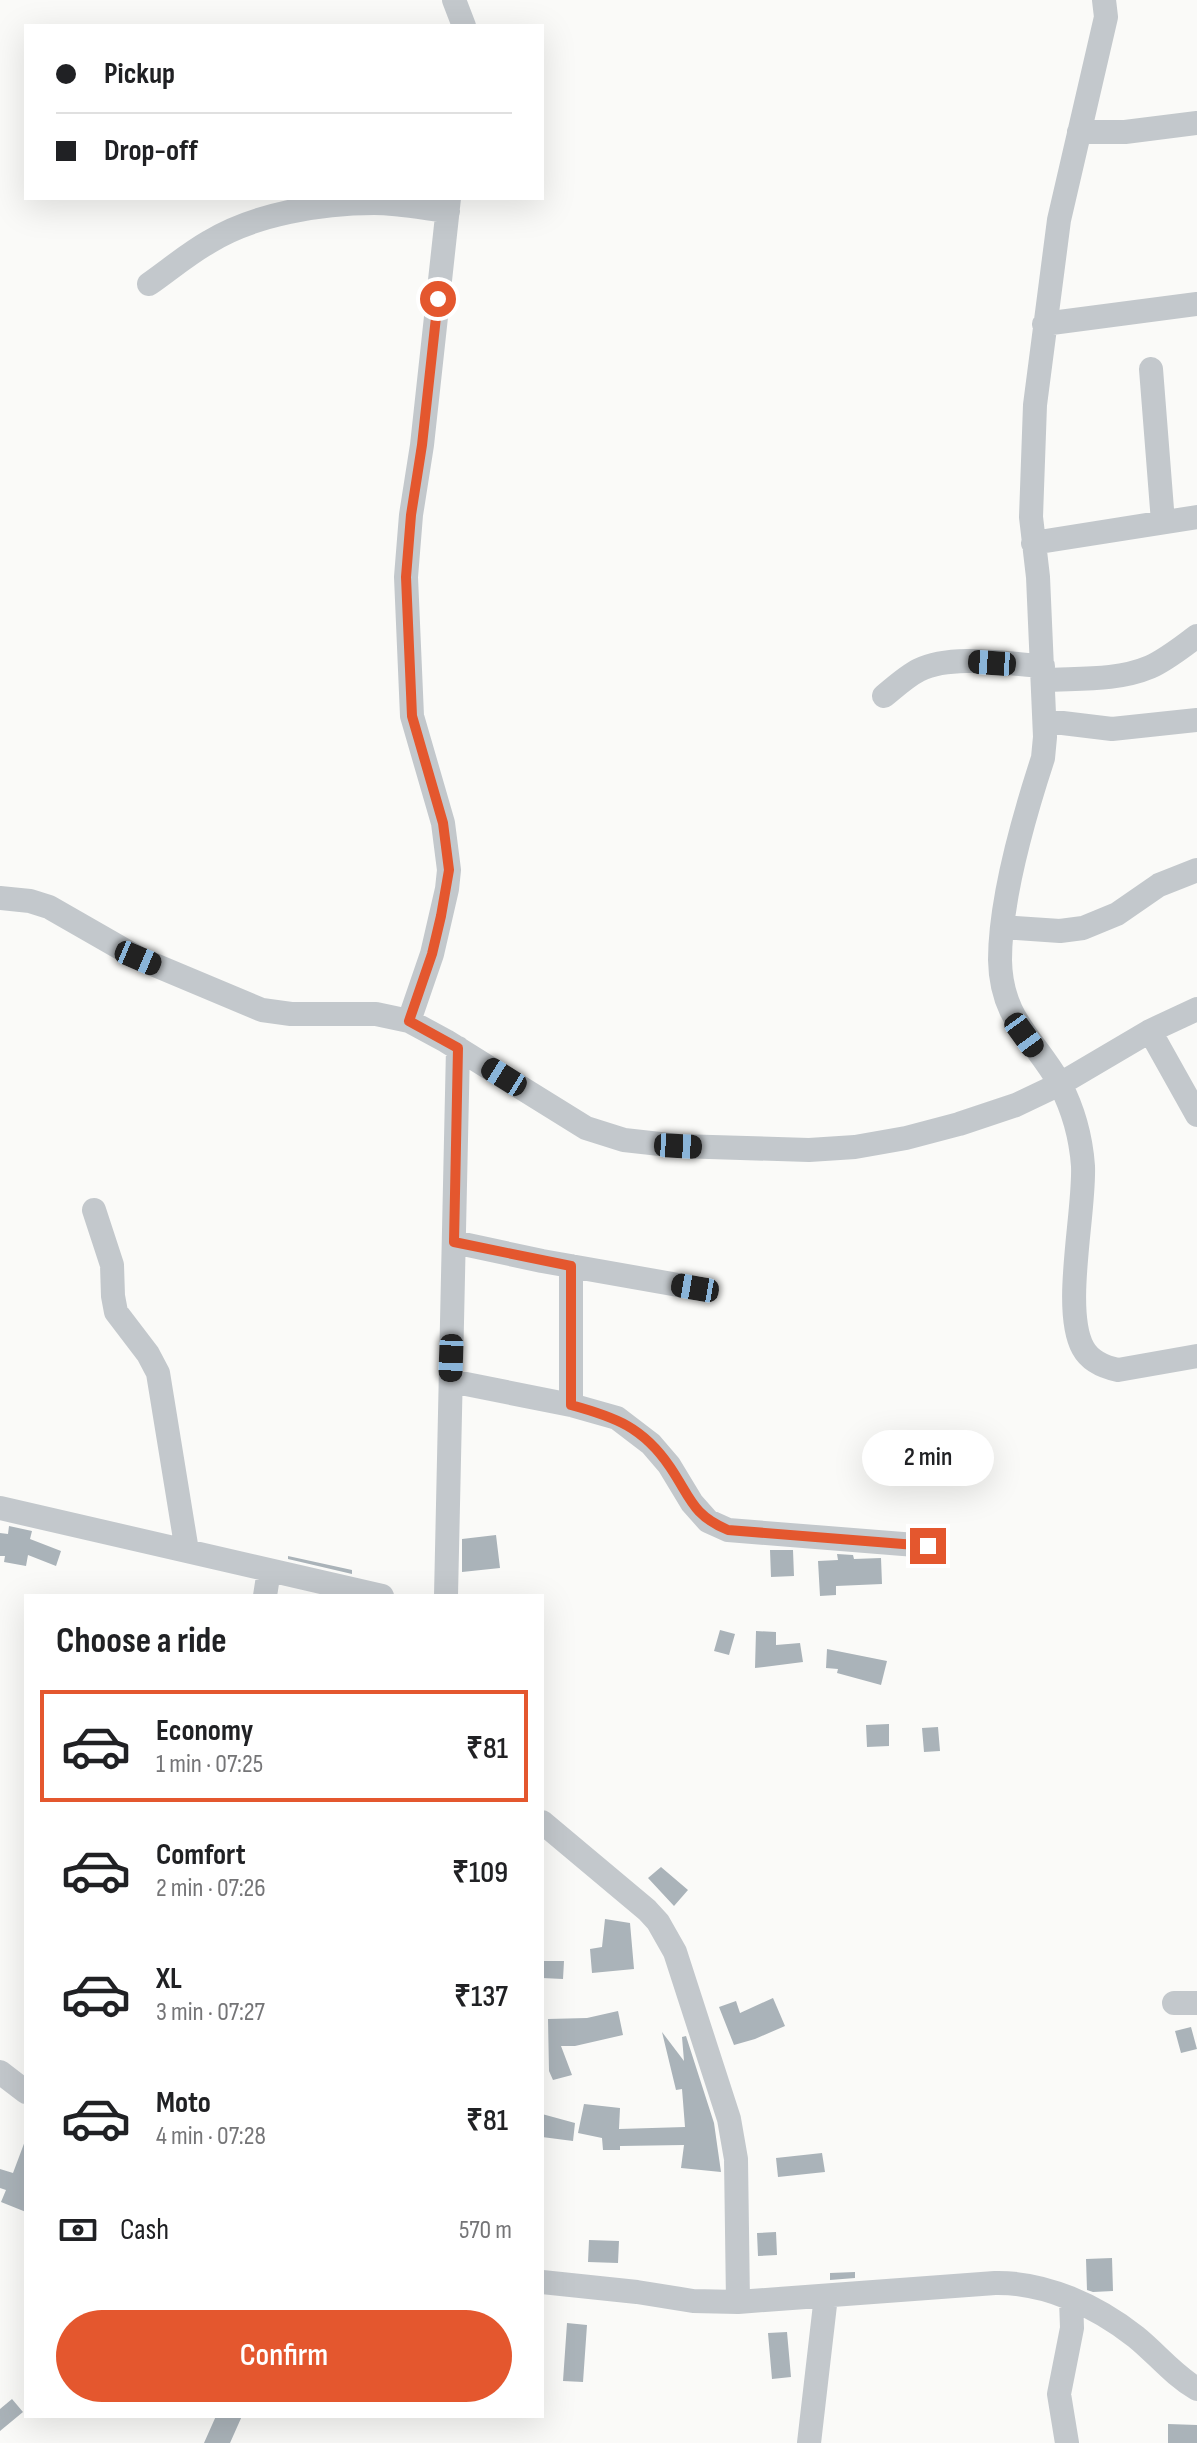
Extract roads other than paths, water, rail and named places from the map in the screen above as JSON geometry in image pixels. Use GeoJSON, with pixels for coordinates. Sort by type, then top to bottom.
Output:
{"type":"FeatureCollection","features":[{"type":"Feature","properties":{"kind":"street"},"geometry":{"type":"LineString","coordinates":[[454,0],[463,24]]}},
{"type":"Feature","properties":{"kind":"street"},"geometry":{"type":"LineString","coordinates":[[1104,0],[1106,17],[1059,220],[1035,405],[1031,517],[1038,577],[1046,721],[1043,758],[1013,871],[1000,960],[1003,987],[1012,1013],[1060,1084],[1076,1123],[1081,1145],[1083,1187],[1075,1288],[1077,1330],[1083,1348],[1106,1368],[1118,1370],[1197,1356]]}},
{"type":"Feature","properties":{"kind":"street"},"geometry":{"type":"LineString","coordinates":[[1079,132],[1125,132],[1197,123]]}},
{"type":"Feature","properties":{"kind":"street"},"geometry":{"type":"LineString","coordinates":[[149,284],[210,240],[262,219],[328,205],[448,204],[406,577],[412,716],[443,823],[449,870],[432,954],[409,1021]]}},
{"type":"Feature","properties":{"kind":"street"},"geometry":{"type":"LineString","coordinates":[[1044,324],[1197,304]]}},
{"type":"Feature","properties":{"kind":"street"},"geometry":{"type":"LineString","coordinates":[[1151,369],[1163,522]]}},
{"type":"Feature","properties":{"kind":"street"},"geometry":{"type":"LineString","coordinates":[[1033,543],[1197,517]]}},
{"type":"Feature","properties":{"kind":"street"},"geometry":{"type":"LineString","coordinates":[[884,696],[919,670],[950,662],[1044,673],[1112,676],[1130,673],[1151,667],[1197,636]]}},
{"type":"Feature","properties":{"kind":"street"},"geometry":{"type":"LineString","coordinates":[[1046,721],[1101,729],[1197,720]]}},
{"type":"Feature","properties":{"kind":"street"},"geometry":{"type":"LineString","coordinates":[[1003,927],[1060,931],[1083,928],[1117,914],[1159,885],[1197,870]]}},
{"type":"Feature","properties":{"kind":"street"},"geometry":{"type":"LineString","coordinates":[[0,898],[30,901],[49,907],[138,958],[262,1010],[291,1014],[376,1014],[409,1021],[586,1128],[624,1140],[678,1146],[809,1150],[855,1147],[906,1138],[1016,1105],[1060,1084],[1150,1031],[1197,1009]]}},
{"type":"Feature","properties":{"kind":"street"},"geometry":{"type":"LineString","coordinates":[[1150,1031],[1197,1115]]}},
{"type":"Feature","properties":{"kind":"street"},"geometry":{"type":"LineString","coordinates":[[446,1594],[458,1048]]}},
{"type":"Feature","properties":{"kind":"street"},"geometry":{"type":"LineString","coordinates":[[94,1210],[112,1265],[116,1312],[148,1354],[158,1373],[187,1551]]}},
{"type":"Feature","properties":{"kind":"street"},"geometry":{"type":"LineString","coordinates":[[454,1242],[695,1288]]}},
{"type":"Feature","properties":{"kind":"street"},"geometry":{"type":"LineString","coordinates":[[571,1266],[571,1405]]}},
{"type":"Feature","properties":{"kind":"street"},"geometry":{"type":"LineString","coordinates":[[451,1381],[571,1405],[617,1418],[637,1432],[669,1465],[692,1503],[708,1521],[728,1530],[928,1546]]}},
{"type":"Feature","properties":{"kind":"street"},"geometry":{"type":"LineString","coordinates":[[0,1508],[373,1594]]}},
{"type":"Feature","properties":{"kind":"street"},"geometry":{"type":"LineString","coordinates":[[265,1594],[269,1570]]}},
{"type":"Feature","properties":{"kind":"street"},"geometry":{"type":"LineString","coordinates":[[544,1824],[653,1916],[675,1952],[734,2141],[738,2302]]}},
{"type":"Feature","properties":{"kind":"street"},"geometry":{"type":"LineString","coordinates":[[0,2072],[24,2090]]}},
{"type":"Feature","properties":{"kind":"street"},"geometry":{"type":"LineString","coordinates":[[544,2282],[693,2301],[738,2302],[1013,2283],[1032,2286],[1071,2299],[1117,2324],[1136,2337],[1171,2371],[1197,2389]]}},
{"type":"Feature","properties":{"kind":"street"},"geometry":{"type":"LineString","coordinates":[[809,2443],[826,2296]]}},
{"type":"Feature","properties":{"kind":"street"},"geometry":{"type":"LineString","coordinates":[[1067,2443],[1059,2394],[1072,2328],[1071,2299]]}}]}
